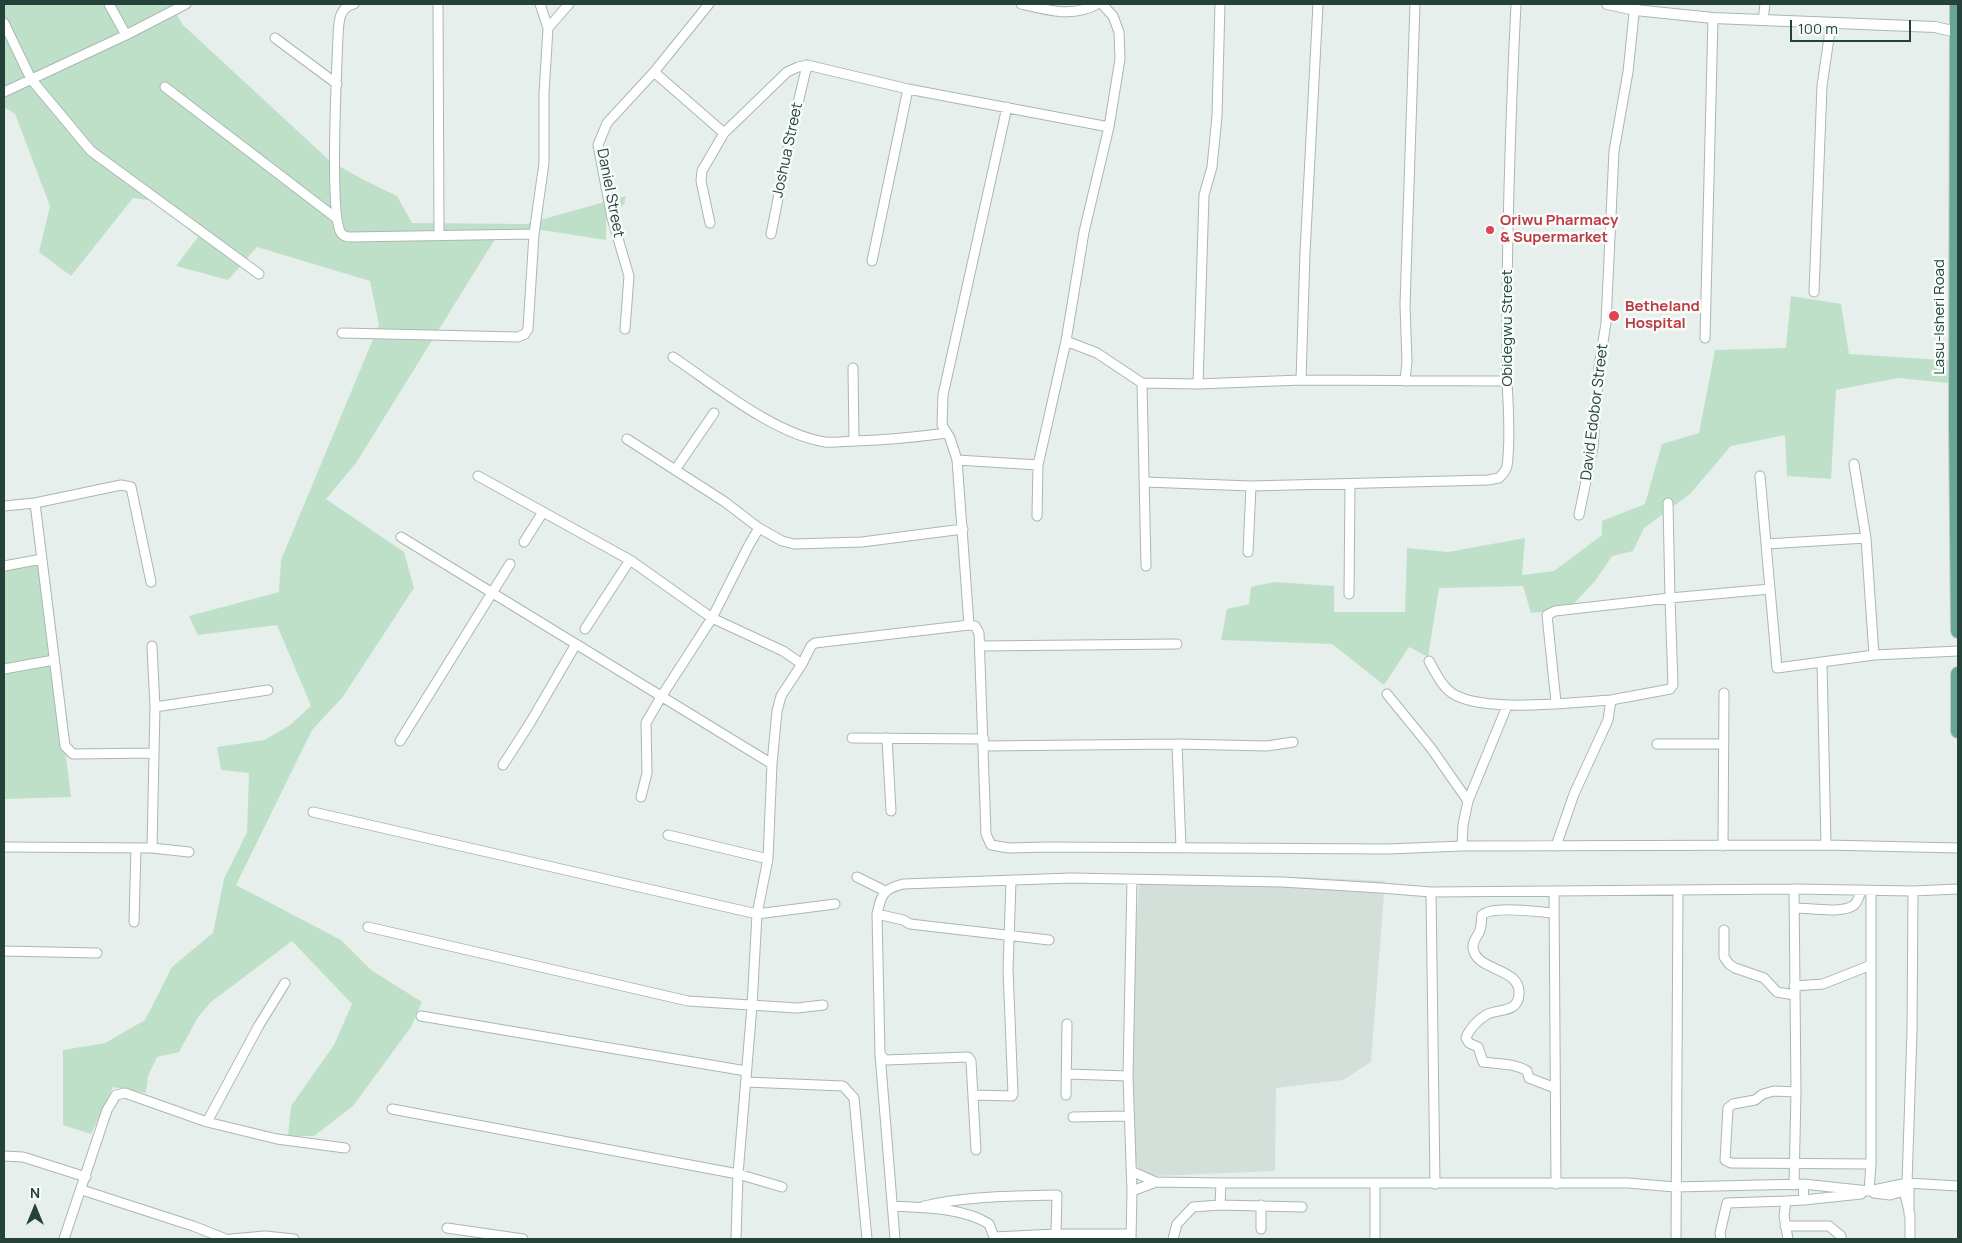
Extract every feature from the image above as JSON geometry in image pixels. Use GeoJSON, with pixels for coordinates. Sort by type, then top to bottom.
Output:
{"type":"FeatureCollection","features":[{"type":"Feature","properties":{"kind":"main road","name":"Lasu-Isheri Road"},"geometry":{"type":"LineString","coordinates":[[1957,4],[1956,424],[1958,631]]}},
{"type":"Feature","properties":{"kind":"main road"},"geometry":{"type":"LineString","coordinates":[[1958,674],[1958,731]]}},
{"type":"Feature","properties":{"kind":"street"},"geometry":{"type":"LineString","coordinates":[[109,4],[126,35]]}},
{"type":"Feature","properties":{"kind":"street"},"geometry":{"type":"LineString","coordinates":[[4,92],[126,35],[186,4]]}},
{"type":"Feature","properties":{"kind":"street"},"geometry":{"type":"LineString","coordinates":[[354,4],[346,6],[340,16],[337,84],[336,218],[341,233],[346,237],[534,234]]}},
{"type":"Feature","properties":{"kind":"street"},"geometry":{"type":"LineString","coordinates":[[438,4],[439,236]]}},
{"type":"Feature","properties":{"kind":"street"},"geometry":{"type":"LineString","coordinates":[[342,333],[434,337],[522,337],[528,329],[534,234],[544,163],[544,93],[548,28],[540,4]]}},
{"type":"Feature","properties":{"kind":"street"},"geometry":{"type":"LineString","coordinates":[[548,28],[569,4]]}},
{"type":"Feature","properties":{"kind":"street","name":"Daniel Street"},"geometry":{"type":"LineString","coordinates":[[625,329],[629,276],[612,218],[598,145],[607,123],[654,72],[708,4]]}},
{"type":"Feature","properties":{"kind":"street"},"geometry":{"type":"LineString","coordinates":[[1021,4],[1057,13],[1085,9],[1097,4]]}},
{"type":"Feature","properties":{"kind":"street"},"geometry":{"type":"LineString","coordinates":[[1050,4],[1057,13]]}},
{"type":"Feature","properties":{"kind":"street"},"geometry":{"type":"LineString","coordinates":[[1037,516],[1038,465],[1066,341],[1084,232],[1109,127],[1120,59],[1119,32],[1112,16],[1102,4]]}},
{"type":"Feature","properties":{"kind":"street"},"geometry":{"type":"LineString","coordinates":[[1198,384],[1204,195],[1212,167],[1217,116],[1220,4]]}},
{"type":"Feature","properties":{"kind":"street"},"geometry":{"type":"LineString","coordinates":[[1301,380],[1305,253],[1318,4]]}},
{"type":"Feature","properties":{"kind":"street"},"geometry":{"type":"LineString","coordinates":[[1405,381],[1407,361],[1405,305],[1415,4]]}},
{"type":"Feature","properties":{"kind":"street","name":"Obidegwu Street"},"geometry":{"type":"LineString","coordinates":[[1350,484],[1488,480],[1499,478],[1505,472],[1507,458],[1507,282],[1516,4]]}},
{"type":"Feature","properties":{"kind":"street"},"geometry":{"type":"LineString","coordinates":[[1607,4],[1714,18],[1935,27],[1957,32]]}},
{"type":"Feature","properties":{"kind":"street"},"geometry":{"type":"LineString","coordinates":[[1764,20],[1765,4]]}},
{"type":"Feature","properties":{"kind":"street","name":"David Edobor Street"},"geometry":{"type":"LineString","coordinates":[[1579,515],[1593,447],[1599,367],[1606,323],[1614,151],[1628,72],[1635,7]]}},
{"type":"Feature","properties":{"kind":"street"},"geometry":{"type":"LineString","coordinates":[[1705,338],[1714,18]]}},
{"type":"Feature","properties":{"kind":"street"},"geometry":{"type":"LineString","coordinates":[[4,23],[31,79],[91,152],[259,274]]}},
{"type":"Feature","properties":{"kind":"street"},"geometry":{"type":"LineString","coordinates":[[1814,292],[1822,86],[1831,24]]}},
{"type":"Feature","properties":{"kind":"street"},"geometry":{"type":"LineString","coordinates":[[275,38],[337,84]]}},
{"type":"Feature","properties":{"kind":"street"},"geometry":{"type":"LineString","coordinates":[[710,224],[701,181],[702,171],[724,132],[787,72],[798,67],[807,66],[908,88],[1109,127]]}},
{"type":"Feature","properties":{"kind":"street","name":"Joshua Street"},"geometry":{"type":"LineString","coordinates":[[771,234],[790,133],[807,66]]}},
{"type":"Feature","properties":{"kind":"street"},"geometry":{"type":"LineString","coordinates":[[654,72],[724,132]]}},
{"type":"Feature","properties":{"kind":"street"},"geometry":{"type":"LineString","coordinates":[[165,88],[336,218]]}},
{"type":"Feature","properties":{"kind":"street"},"geometry":{"type":"LineString","coordinates":[[872,261],[908,88]]}},
{"type":"Feature","properties":{"kind":"street"},"geometry":{"type":"LineString","coordinates":[[969,625],[957,460],[942,425],[941,416],[943,395],[1007,107]]}},
{"type":"Feature","properties":{"kind":"street"},"geometry":{"type":"LineString","coordinates":[[1066,341],[1097,353],[1142,383],[1198,384],[1301,380],[1507,381]]}},
{"type":"Feature","properties":{"kind":"street"},"geometry":{"type":"LineString","coordinates":[[673,357],[745,406],[789,430],[812,439],[828,442],[854,441],[947,433]]}},
{"type":"Feature","properties":{"kind":"street"},"geometry":{"type":"LineString","coordinates":[[853,368],[854,441]]}},
{"type":"Feature","properties":{"kind":"street"},"geometry":{"type":"LineString","coordinates":[[1142,383],[1146,566]]}},
{"type":"Feature","properties":{"kind":"street"},"geometry":{"type":"LineString","coordinates":[[675,470],[714,413]]}},
{"type":"Feature","properties":{"kind":"street"},"geometry":{"type":"LineString","coordinates":[[626,439],[725,502],[759,528],[782,541],[794,544],[862,542],[962,529]]}},
{"type":"Feature","properties":{"kind":"street"},"geometry":{"type":"LineString","coordinates":[[957,460],[1038,465]]}},
{"type":"Feature","properties":{"kind":"street"},"geometry":{"type":"LineString","coordinates":[[1854,464],[1866,538],[1874,655]]}},
{"type":"Feature","properties":{"kind":"street"},"geometry":{"type":"LineString","coordinates":[[478,476],[630,560],[712,618],[783,651],[802,664]]}},
{"type":"Feature","properties":{"kind":"street"},"geometry":{"type":"LineString","coordinates":[[1760,476],[1776,668],[1874,655],[1958,651]]}},
{"type":"Feature","properties":{"kind":"street"},"geometry":{"type":"LineString","coordinates":[[1145,482],[1251,486],[1350,484],[1349,594]]}},
{"type":"Feature","properties":{"kind":"street"},"geometry":{"type":"LineString","coordinates":[[4,506],[120,485],[131,487],[151,582]]}},
{"type":"Feature","properties":{"kind":"street"},"geometry":{"type":"LineString","coordinates":[[1248,552],[1251,486]]}},
{"type":"Feature","properties":{"kind":"street"},"geometry":{"type":"LineString","coordinates":[[34,502],[65,746],[73,754],[153,753]]}},
{"type":"Feature","properties":{"kind":"street"},"geometry":{"type":"LineString","coordinates":[[1429,661],[1448,690],[1463,698],[1507,706],[1611,700],[1670,689],[1673,685],[1668,503]]}},
{"type":"Feature","properties":{"kind":"street"},"geometry":{"type":"LineString","coordinates":[[524,542],[542,512]]}},
{"type":"Feature","properties":{"kind":"street"},"geometry":{"type":"LineString","coordinates":[[641,797],[647,773],[646,723],[712,618],[759,528]]}},
{"type":"Feature","properties":{"kind":"street"},"geometry":{"type":"LineString","coordinates":[[401,537],[772,764]]}},
{"type":"Feature","properties":{"kind":"street"},"geometry":{"type":"LineString","coordinates":[[1766,544],[1866,538]]}},
{"type":"Feature","properties":{"kind":"street"},"geometry":{"type":"LineString","coordinates":[[4,566],[42,559]]}},
{"type":"Feature","properties":{"kind":"street"},"geometry":{"type":"LineString","coordinates":[[585,629],[630,560]]}},
{"type":"Feature","properties":{"kind":"street"},"geometry":{"type":"LineString","coordinates":[[400,741],[510,564]]}},
{"type":"Feature","properties":{"kind":"street"},"geometry":{"type":"LineString","coordinates":[[1556,702],[1547,615],[1555,611],[1770,589]]}},
{"type":"Feature","properties":{"kind":"street"},"geometry":{"type":"LineString","coordinates":[[736,1239],[738,1174],[752,1006],[757,914],[768,859],[772,764],[779,703],[790,680],[802,664],[811,646],[815,643],[969,625],[975,626],[980,646],[986,834],[991,845],[1009,848],[1388,849],[1462,846],[1826,845],[1958,848]]}},
{"type":"Feature","properties":{"kind":"street"},"geometry":{"type":"LineString","coordinates":[[503,765],[576,644]]}},
{"type":"Feature","properties":{"kind":"street"},"geometry":{"type":"LineString","coordinates":[[980,646],[1177,644]]}},
{"type":"Feature","properties":{"kind":"street"},"geometry":{"type":"LineString","coordinates":[[152,646],[155,707],[152,848]]}},
{"type":"Feature","properties":{"kind":"street"},"geometry":{"type":"LineString","coordinates":[[4,669],[54,660]]}},
{"type":"Feature","properties":{"kind":"street"},"geometry":{"type":"LineString","coordinates":[[1822,662],[1826,845]]}},
{"type":"Feature","properties":{"kind":"street"},"geometry":{"type":"LineString","coordinates":[[155,707],[268,690]]}},
{"type":"Feature","properties":{"kind":"street"},"geometry":{"type":"LineString","coordinates":[[1723,846],[1724,693]]}},
{"type":"Feature","properties":{"kind":"street"},"geometry":{"type":"LineString","coordinates":[[1387,694],[1431,748],[1468,801]]}},
{"type":"Feature","properties":{"kind":"street"},"geometry":{"type":"LineString","coordinates":[[1556,846],[1574,794],[1595,752],[1608,720],[1611,700]]}},
{"type":"Feature","properties":{"kind":"street"},"geometry":{"type":"LineString","coordinates":[[1462,846],[1463,825],[1468,801],[1507,706]]}},
{"type":"Feature","properties":{"kind":"street"},"geometry":{"type":"LineString","coordinates":[[852,738],[984,743],[1267,746],[1293,742]]}},
{"type":"Feature","properties":{"kind":"street"},"geometry":{"type":"LineString","coordinates":[[887,738],[891,811]]}},
{"type":"Feature","properties":{"kind":"street"},"geometry":{"type":"LineString","coordinates":[[1177,744],[1181,848]]}},
{"type":"Feature","properties":{"kind":"street"},"geometry":{"type":"LineString","coordinates":[[1657,744],[1724,744]]}},
{"type":"Feature","properties":{"kind":"street"},"geometry":{"type":"LineString","coordinates":[[313,812],[757,914],[835,904]]}},
{"type":"Feature","properties":{"kind":"street"},"geometry":{"type":"LineString","coordinates":[[668,835],[768,859]]}},
{"type":"Feature","properties":{"kind":"street"},"geometry":{"type":"LineString","coordinates":[[4,847],[152,848],[189,852]]}},
{"type":"Feature","properties":{"kind":"street"},"geometry":{"type":"LineString","coordinates":[[134,922],[136,848]]}},
{"type":"Feature","properties":{"kind":"street"},"geometry":{"type":"LineString","coordinates":[[857,877],[885,891]]}},
{"type":"Feature","properties":{"kind":"street"},"geometry":{"type":"LineString","coordinates":[[895,1239],[880,1054],[877,914],[880,898],[885,891],[892,887],[903,884],[1071,878],[1282,882],[1431,892],[1794,890],[1871,892],[1958,889]]}},
{"type":"Feature","properties":{"kind":"street"},"geometry":{"type":"LineString","coordinates":[[892,1206],[958,1212],[973,1216],[989,1224],[994,1238],[1056,1234],[1086,1237],[1131,1237],[1132,1191],[1128,1076],[1132,880]]}},
{"type":"Feature","properties":{"kind":"street"},"geometry":{"type":"LineString","coordinates":[[973,1095],[1012,1096],[1013,1094],[1008,934],[1011,881]]}},
{"type":"Feature","properties":{"kind":"street"},"geometry":{"type":"LineString","coordinates":[[1794,890],[1796,1092],[1794,1162],[1804,1200]]}},
{"type":"Feature","properties":{"kind":"street"},"geometry":{"type":"LineString","coordinates":[[1676,1239],[1678,891]]}},
{"type":"Feature","properties":{"kind":"street"},"geometry":{"type":"LineString","coordinates":[[1795,908],[1840,910],[1848,908],[1854,906],[1861,891]]}},
{"type":"Feature","properties":{"kind":"street"},"geometry":{"type":"LineString","coordinates":[[1910,1239],[1909,1186],[1907,1183],[1912,1032],[1913,891]]}},
{"type":"Feature","properties":{"kind":"street"},"geometry":{"type":"LineString","coordinates":[[1431,892],[1435,1184]]}},
{"type":"Feature","properties":{"kind":"street"},"geometry":{"type":"LineString","coordinates":[[1554,892],[1556,1184]]}},
{"type":"Feature","properties":{"kind":"street"},"geometry":{"type":"LineString","coordinates":[[1868,1191],[1871,1164],[1871,892]]}},
{"type":"Feature","properties":{"kind":"street"},"geometry":{"type":"LineString","coordinates":[[1554,913],[1497,910],[1482,915],[1479,933],[1474,943],[1474,952],[1480,960],[1503,972],[1516,982],[1519,988],[1519,996],[1517,1003],[1506,1010],[1486,1015],[1469,1031],[1466,1038],[1469,1043],[1478,1047],[1483,1062],[1501,1062],[1523,1069],[1532,1081],[1555,1088]]}},
{"type":"Feature","properties":{"kind":"street"},"geometry":{"type":"LineString","coordinates":[[877,914],[903,920],[910,924],[1049,940]]}},
{"type":"Feature","properties":{"kind":"street"},"geometry":{"type":"LineString","coordinates":[[368,927],[688,1001],[797,1008],[823,1005]]}},
{"type":"Feature","properties":{"kind":"street"},"geometry":{"type":"LineString","coordinates":[[1724,930],[1724,956],[1729,964],[1764,978],[1777,992],[1794,991],[1823,984],[1871,965]]}},
{"type":"Feature","properties":{"kind":"street"},"geometry":{"type":"LineString","coordinates":[[4,951],[97,954]]}},
{"type":"Feature","properties":{"kind":"street"},"geometry":{"type":"LineString","coordinates":[[207,1122],[258,1027],[285,983]]}},
{"type":"Feature","properties":{"kind":"street"},"geometry":{"type":"LineString","coordinates":[[421,1016],[746,1071]]}},
{"type":"Feature","properties":{"kind":"street"},"geometry":{"type":"LineString","coordinates":[[1066,1095],[1067,1024]]}},
{"type":"Feature","properties":{"kind":"street"},"geometry":{"type":"LineString","coordinates":[[880,1054],[885,1060],[968,1057],[971,1061],[976,1150]]}},
{"type":"Feature","properties":{"kind":"street"},"geometry":{"type":"LineString","coordinates":[[1067,1074],[1128,1076]]}},
{"type":"Feature","properties":{"kind":"street"},"geometry":{"type":"LineString","coordinates":[[746,1082],[843,1086],[854,1098],[867,1239]]}},
{"type":"Feature","properties":{"kind":"street"},"geometry":{"type":"LineString","coordinates":[[1796,1092],[1774,1091],[1763,1094],[1754,1100],[1733,1104],[1728,1108],[1725,1160],[1731,1163],[1871,1164]]}},
{"type":"Feature","properties":{"kind":"street"},"geometry":{"type":"LineString","coordinates":[[64,1239],[82,1190],[107,1110],[116,1095],[120,1093],[125,1093],[207,1122],[277,1139],[345,1148]]}},
{"type":"Feature","properties":{"kind":"street"},"geometry":{"type":"LineString","coordinates":[[392,1109],[531,1137],[738,1174],[782,1187]]}},
{"type":"Feature","properties":{"kind":"street"},"geometry":{"type":"LineString","coordinates":[[1073,1117],[1128,1116]]}},
{"type":"Feature","properties":{"kind":"street"},"geometry":{"type":"LineString","coordinates":[[4,1156],[23,1157],[86,1176]]}},
{"type":"Feature","properties":{"kind":"street"},"geometry":{"type":"LineString","coordinates":[[1131,1172],[1156,1182],[1375,1184],[1628,1183],[1676,1187],[1799,1185],[1868,1191],[1907,1183],[1958,1186]]}},
{"type":"Feature","properties":{"kind":"street"},"geometry":{"type":"LineString","coordinates":[[1132,1191],[1156,1182]]}},
{"type":"Feature","properties":{"kind":"street"},"geometry":{"type":"LineString","coordinates":[[1220,1205],[1221,1183]]}},
{"type":"Feature","properties":{"kind":"street"},"geometry":{"type":"LineString","coordinates":[[1375,1184],[1375,1239]]}},
{"type":"Feature","properties":{"kind":"street"},"geometry":{"type":"LineString","coordinates":[[82,1190],[193,1226],[226,1239]]}},
{"type":"Feature","properties":{"kind":"street"},"geometry":{"type":"LineString","coordinates":[[1721,1239],[1720,1233],[1727,1203],[1804,1200],[1878,1192],[1890,1195],[1904,1191],[1909,1214]]}},
{"type":"Feature","properties":{"kind":"street"},"geometry":{"type":"LineString","coordinates":[[916,1208],[949,1200],[1057,1195],[1056,1234]]}},
{"type":"Feature","properties":{"kind":"street"},"geometry":{"type":"LineString","coordinates":[[1786,1201],[1784,1216],[1788,1239]]}},
{"type":"Feature","properties":{"kind":"street"},"geometry":{"type":"LineString","coordinates":[[1173,1239],[1177,1224],[1193,1207],[1220,1205],[1302,1207]]}},
{"type":"Feature","properties":{"kind":"street"},"geometry":{"type":"LineString","coordinates":[[1261,1205],[1261,1229]]}},
{"type":"Feature","properties":{"kind":"street"},"geometry":{"type":"LineString","coordinates":[[1786,1226],[1829,1226],[1841,1236],[1841,1239]]}},
{"type":"Feature","properties":{"kind":"street"},"geometry":{"type":"LineString","coordinates":[[447,1228],[523,1239]]}},
{"type":"Feature","properties":{"kind":"street"},"geometry":{"type":"LineString","coordinates":[[230,1239],[265,1236],[294,1239]]}},
{"type":"Feature","properties":{"kind":"shaded area"},"geometry":{"type":"Polygon","coordinates":[[[1151,876],[1297,877],[1385,881],[1371,1062],[1343,1080],[1276,1088],[1275,1171],[1153,1176],[1138,1168],[1133,1151],[1132,1016],[1139,882],[1151,876]]]}},
{"type":"Feature","properties":{"kind":"green space"},"geometry":{"type":"Polygon","coordinates":[[[4,4],[170,4],[183,25],[330,161],[397,196],[412,223],[526,224],[626,196],[624,204],[606,219],[606,240],[542,230],[495,239],[356,463],[326,499],[404,552],[414,588],[342,698],[312,730],[236,885],[341,940],[371,970],[422,1002],[411,1027],[353,1106],[314,1136],[288,1136],[291,1106],[334,1045],[352,1004],[292,941],[211,1002],[198,1017],[179,1052],[157,1057],[148,1076],[146,1093],[113,1087],[91,1134],[63,1125],[63,1050],[105,1043],[145,1020],[172,967],[213,933],[224,879],[247,832],[249,773],[221,770],[217,747],[264,740],[289,726],[311,706],[277,625],[198,635],[189,616],[279,592],[281,560],[379,325],[370,281],[257,247],[228,280],[176,266],[198,237],[154,201],[133,198],[71,276],[39,252],[50,206],[15,114],[4,107],[4,4]]]}},
{"type":"Feature","properties":{"kind":"green space"},"geometry":{"type":"Polygon","coordinates":[[[1791,296],[1841,304],[1849,354],[1958,361],[1958,384],[1898,378],[1836,390],[1831,479],[1787,476],[1785,435],[1731,446],[1690,494],[1644,528],[1633,551],[1612,556],[1595,581],[1569,609],[1531,613],[1523,586],[1439,588],[1428,657],[1409,647],[1384,685],[1332,644],[1221,640],[1227,609],[1249,604],[1251,587],[1274,582],[1334,586],[1334,612],[1405,612],[1407,548],[1448,552],[1525,538],[1522,575],[1554,571],[1602,535],[1602,521],[1645,504],[1662,444],[1699,433],[1715,350],[1786,348],[1791,296]]]}},
{"type":"Feature","properties":{"kind":"green space"},"geometry":{"type":"Polygon","coordinates":[[[41,557],[71,797],[4,799],[4,565],[41,557]]]}},
{"type":"Feature","properties":{"kind":"place","name":"Oriwu Pharmacy & Supermarket"},"geometry":{"type":"Point","coordinates":[1490,230]}},
{"type":"Feature","properties":{"kind":"place","name":"Betheland Hospital"},"geometry":{"type":"Point","coordinates":[1614,316]}}]}
